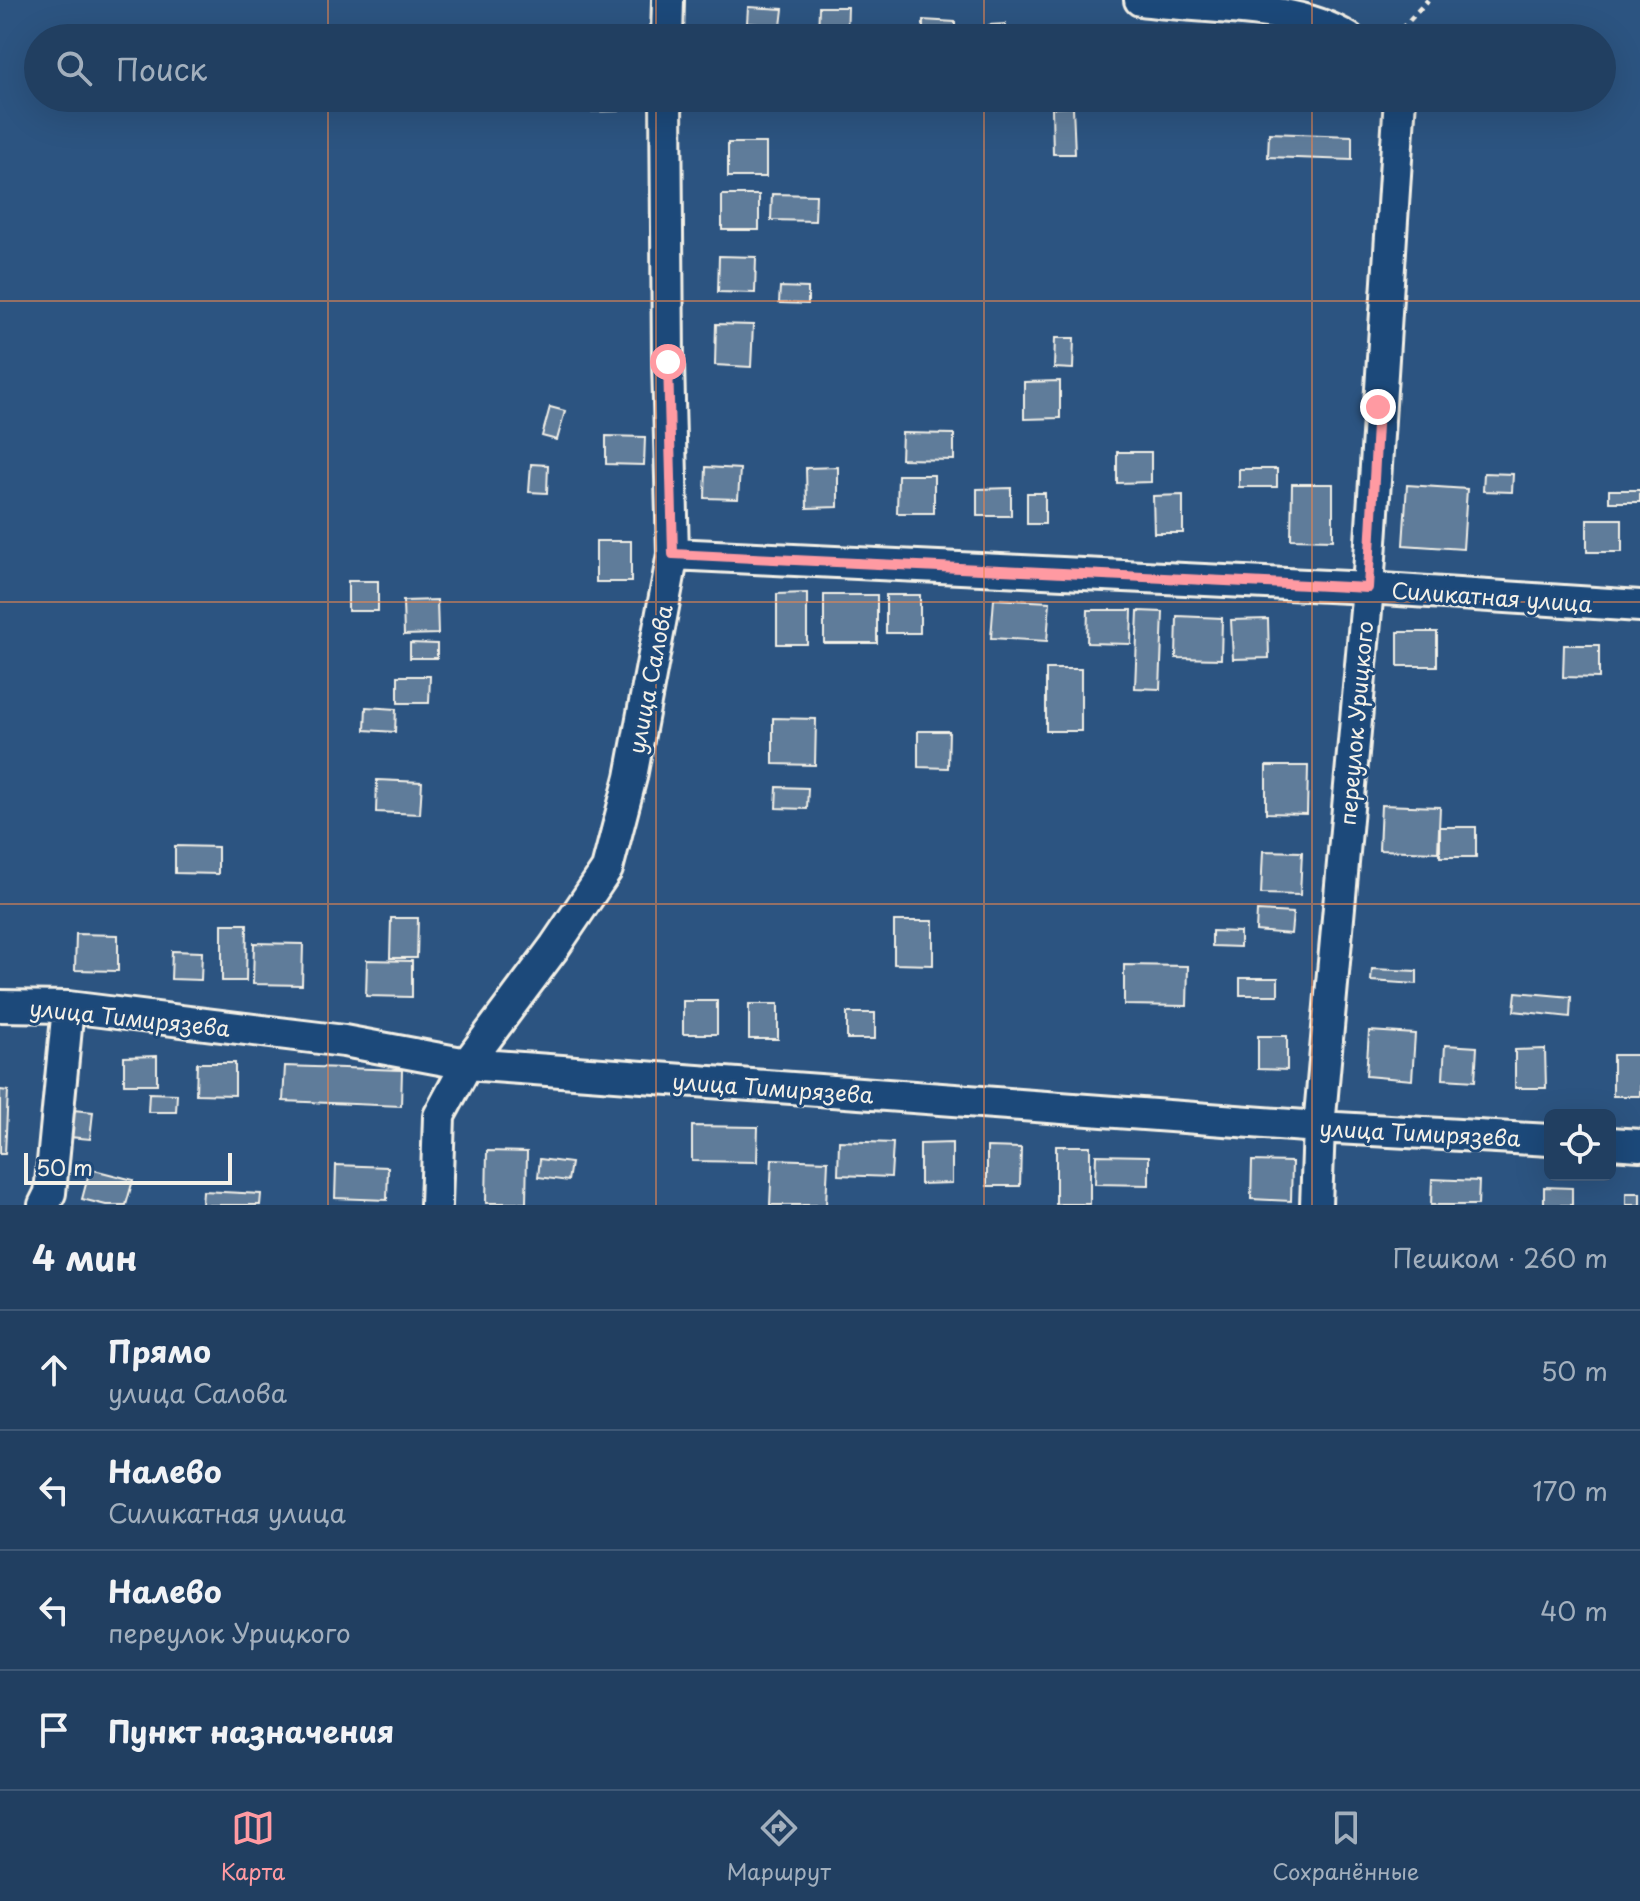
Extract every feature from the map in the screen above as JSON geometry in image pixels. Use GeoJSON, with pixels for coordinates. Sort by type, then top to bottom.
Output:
{"type":"FeatureCollection","features":[{"type":"Feature","properties":{"kind":"street"},"geometry":{"type":"LineString","coordinates":[[667,24],[668,0]]}},
{"type":"Feature","properties":{"kind":"street"},"geometry":{"type":"LineString","coordinates":[[1140,0],[1294,16],[1317,24]]}},
{"type":"Feature","properties":{"kind":"street","name":"улица Салова"},"geometry":{"type":"LineString","coordinates":[[436,1205],[439,1116],[467,1064],[555,946],[607,869],[631,777],[673,554],[666,112]]}},
{"type":"Feature","properties":{"kind":"street","name":"переулок Урицкого"},"geometry":{"type":"LineString","coordinates":[[1316,1205],[1319,1127],[1368,588],[1399,112]]}},
{"type":"Feature","properties":{"kind":"street","name":"Силикатная улица"},"geometry":{"type":"LineString","coordinates":[[673,554],[1368,588],[1640,606]]}},
{"type":"Feature","properties":{"kind":"street","name":"улица Тимирязева"},"geometry":{"type":"LineString","coordinates":[[0,1006],[68,1007],[344,1041],[467,1064],[1319,1127],[1544,1140]]}},
{"type":"Feature","properties":{"kind":"street"},"geometry":{"type":"LineString","coordinates":[[44,1205],[50,1193],[68,1007]]}},
{"type":"Feature","properties":{"kind":"street"},"geometry":{"type":"LineString","coordinates":[[1616,1143],[1640,1145]]}},
{"type":"Feature","properties":{"kind":"path"},"geometry":{"type":"LineString","coordinates":[[1406,24],[1428,0]]}},
{"type":"Feature","properties":{"kind":"building"},"geometry":{"type":"Polygon","coordinates":[[[748,7],[783,9],[781,24],[747,23],[748,7]]]}},
{"type":"Feature","properties":{"kind":"building"},"geometry":{"type":"Polygon","coordinates":[[[819,7],[848,7],[847,24],[818,24],[819,7]]]}},
{"type":"Feature","properties":{"kind":"building"},"geometry":{"type":"Polygon","coordinates":[[[923,20],[955,22],[955,24],[923,24],[923,20]]]}},
{"type":"Feature","properties":{"kind":"building"},"geometry":{"type":"Polygon","coordinates":[[[1052,112],[1073,112],[1075,154],[1053,154],[1052,112]]]}},
{"type":"Feature","properties":{"kind":"building"},"geometry":{"type":"Polygon","coordinates":[[[1269,133],[1352,136],[1352,160],[1268,157],[1269,133]]]}},
{"type":"Feature","properties":{"kind":"building"},"geometry":{"type":"Polygon","coordinates":[[[728,143],[766,143],[766,177],[728,177],[728,143]]]}},
{"type":"Feature","properties":{"kind":"building"},"geometry":{"type":"Polygon","coordinates":[[[772,194],[816,195],[815,221],[771,220],[772,194]]]}},
{"type":"Feature","properties":{"kind":"building"},"geometry":{"type":"Polygon","coordinates":[[[722,195],[759,195],[759,230],[722,230],[722,195]]]}},
{"type":"Feature","properties":{"kind":"building"},"geometry":{"type":"Polygon","coordinates":[[[719,256],[756,257],[755,293],[718,292],[719,256]]]}},
{"type":"Feature","properties":{"kind":"building"},"geometry":{"type":"Polygon","coordinates":[[[780,287],[808,288],[808,304],[779,303],[780,287]]]}},
{"type":"Feature","properties":{"kind":"building"},"geometry":{"type":"Polygon","coordinates":[[[716,324],[753,325],[751,367],[715,365],[716,324]]]}},
{"type":"Feature","properties":{"kind":"building"},"geometry":{"type":"Polygon","coordinates":[[[1055,338],[1074,338],[1073,369],[1054,368],[1055,338]]]}},
{"type":"Feature","properties":{"kind":"building"},"geometry":{"type":"Polygon","coordinates":[[[1060,381],[1060,418],[1024,419],[1024,382],[1060,381]]]}},
{"type":"Feature","properties":{"kind":"building"},"geometry":{"type":"Polygon","coordinates":[[[550,407],[565,411],[557,440],[542,436],[550,407]]]}},
{"type":"Feature","properties":{"kind":"building"},"geometry":{"type":"Polygon","coordinates":[[[902,433],[954,434],[954,460],[901,459],[902,433]]]}},
{"type":"Feature","properties":{"kind":"building"},"geometry":{"type":"Polygon","coordinates":[[[606,436],[645,437],[644,465],[606,464],[606,436]]]}},
{"type":"Feature","properties":{"kind":"building"},"geometry":{"type":"Polygon","coordinates":[[[1117,452],[1151,452],[1151,482],[1117,483],[1117,452]]]}},
{"type":"Feature","properties":{"kind":"building"},"geometry":{"type":"Polygon","coordinates":[[[531,464],[548,465],[547,493],[529,492],[531,464]]]}},
{"type":"Feature","properties":{"kind":"building"},"geometry":{"type":"Polygon","coordinates":[[[706,467],[740,469],[738,499],[705,498],[706,467]]]}},
{"type":"Feature","properties":{"kind":"building"},"geometry":{"type":"Polygon","coordinates":[[[838,467],[838,507],[807,508],[806,468],[838,467]]]}},
{"type":"Feature","properties":{"kind":"building"},"geometry":{"type":"Polygon","coordinates":[[[1239,469],[1277,469],[1277,487],[1239,487],[1239,469]]]}},
{"type":"Feature","properties":{"kind":"building"},"geometry":{"type":"Polygon","coordinates":[[[1484,473],[1513,474],[1512,492],[1483,491],[1484,473]]]}},
{"type":"Feature","properties":{"kind":"building"},"geometry":{"type":"Polygon","coordinates":[[[898,475],[934,475],[934,513],[897,513],[898,475]]]}},
{"type":"Feature","properties":{"kind":"building"},"geometry":{"type":"Polygon","coordinates":[[[1292,484],[1333,484],[1333,540],[1291,539],[1292,484]]]}},
{"type":"Feature","properties":{"kind":"building"},"geometry":{"type":"Polygon","coordinates":[[[1407,485],[1467,489],[1463,549],[1403,545],[1407,485]]]}},
{"type":"Feature","properties":{"kind":"building"},"geometry":{"type":"Polygon","coordinates":[[[1011,488],[1011,516],[977,516],[977,489],[1011,488]]]}},
{"type":"Feature","properties":{"kind":"building"},"geometry":{"type":"Polygon","coordinates":[[[1609,490],[1640,490],[1640,502],[1609,502],[1609,490]]]}},
{"type":"Feature","properties":{"kind":"building"},"geometry":{"type":"Polygon","coordinates":[[[1027,493],[1045,493],[1045,524],[1027,524],[1027,493]]]}},
{"type":"Feature","properties":{"kind":"building"},"geometry":{"type":"Polygon","coordinates":[[[1183,495],[1183,533],[1154,533],[1153,496],[1183,495]]]}},
{"type":"Feature","properties":{"kind":"building"},"geometry":{"type":"Polygon","coordinates":[[[1587,519],[1622,519],[1622,552],[1587,552],[1587,519]]]}},
{"type":"Feature","properties":{"kind":"building"},"geometry":{"type":"Polygon","coordinates":[[[596,541],[631,541],[631,582],[596,582],[596,541]]]}},
{"type":"Feature","properties":{"kind":"building"},"geometry":{"type":"Polygon","coordinates":[[[348,581],[378,581],[378,611],[348,611],[348,581]]]}},
{"type":"Feature","properties":{"kind":"building"},"geometry":{"type":"Polygon","coordinates":[[[807,593],[807,644],[777,644],[777,594],[807,593]]]}},
{"type":"Feature","properties":{"kind":"building"},"geometry":{"type":"Polygon","coordinates":[[[824,595],[877,595],[877,643],[824,643],[824,595]]]}},
{"type":"Feature","properties":{"kind":"building"},"geometry":{"type":"Polygon","coordinates":[[[886,595],[920,595],[920,633],[886,633],[886,595]]]}},
{"type":"Feature","properties":{"kind":"building"},"geometry":{"type":"Polygon","coordinates":[[[994,599],[1050,602],[1047,641],[991,638],[994,599]]]}},
{"type":"Feature","properties":{"kind":"building"},"geometry":{"type":"Polygon","coordinates":[[[437,600],[438,634],[404,635],[403,601],[437,600]]]}},
{"type":"Feature","properties":{"kind":"building"},"geometry":{"type":"Polygon","coordinates":[[[1088,610],[1132,610],[1131,644],[1087,643],[1088,610]]]}},
{"type":"Feature","properties":{"kind":"building"},"geometry":{"type":"Polygon","coordinates":[[[1138,611],[1163,612],[1160,689],[1135,688],[1138,611]]]}},
{"type":"Feature","properties":{"kind":"building"},"geometry":{"type":"Polygon","coordinates":[[[1177,616],[1222,618],[1221,659],[1176,658],[1177,616]]]}},
{"type":"Feature","properties":{"kind":"building"},"geometry":{"type":"Polygon","coordinates":[[[1268,619],[1269,658],[1233,659],[1231,620],[1268,619]]]}},
{"type":"Feature","properties":{"kind":"building"},"geometry":{"type":"Polygon","coordinates":[[[1398,632],[1437,632],[1437,666],[1398,666],[1398,632]]]}},
{"type":"Feature","properties":{"kind":"building"},"geometry":{"type":"Polygon","coordinates":[[[410,643],[437,644],[437,658],[410,658],[410,643]]]}},
{"type":"Feature","properties":{"kind":"building"},"geometry":{"type":"Polygon","coordinates":[[[1564,645],[1599,645],[1599,678],[1563,677],[1564,645]]]}},
{"type":"Feature","properties":{"kind":"building"},"geometry":{"type":"Polygon","coordinates":[[[1046,669],[1081,669],[1081,731],[1046,731],[1046,669]]]}},
{"type":"Feature","properties":{"kind":"building"},"geometry":{"type":"Polygon","coordinates":[[[398,676],[430,676],[429,703],[398,703],[398,676]]]}},
{"type":"Feature","properties":{"kind":"building"},"geometry":{"type":"Polygon","coordinates":[[[366,707],[396,709],[395,732],[365,730],[366,707]]]}},
{"type":"Feature","properties":{"kind":"building"},"geometry":{"type":"Polygon","coordinates":[[[773,718],[816,719],[815,765],[773,764],[773,718]]]}},
{"type":"Feature","properties":{"kind":"building"},"geometry":{"type":"Polygon","coordinates":[[[918,731],[949,731],[948,768],[918,767],[918,731]]]}},
{"type":"Feature","properties":{"kind":"building"},"geometry":{"type":"Polygon","coordinates":[[[1266,766],[1308,766],[1307,814],[1266,813],[1266,766]]]}},
{"type":"Feature","properties":{"kind":"building"},"geometry":{"type":"Polygon","coordinates":[[[377,780],[422,782],[420,814],[376,812],[377,780]]]}},
{"type":"Feature","properties":{"kind":"building"},"geometry":{"type":"Polygon","coordinates":[[[777,787],[808,788],[807,809],[776,808],[777,787]]]}},
{"type":"Feature","properties":{"kind":"building"},"geometry":{"type":"Polygon","coordinates":[[[1381,805],[1440,807],[1438,852],[1379,850],[1381,805]]]}},
{"type":"Feature","properties":{"kind":"building"},"geometry":{"type":"Polygon","coordinates":[[[1440,827],[1476,827],[1476,857],[1440,857],[1440,827]]]}},
{"type":"Feature","properties":{"kind":"building"},"geometry":{"type":"Polygon","coordinates":[[[175,846],[218,847],[218,874],[175,873],[175,846]]]}},
{"type":"Feature","properties":{"kind":"building"},"geometry":{"type":"Polygon","coordinates":[[[1263,851],[1302,852],[1300,895],[1261,894],[1263,851]]]}},
{"type":"Feature","properties":{"kind":"building"},"geometry":{"type":"Polygon","coordinates":[[[1257,911],[1293,913],[1291,934],[1256,931],[1257,911]]]}},
{"type":"Feature","properties":{"kind":"building"},"geometry":{"type":"Polygon","coordinates":[[[391,918],[418,918],[417,958],[390,958],[391,918]]]}},
{"type":"Feature","properties":{"kind":"building"},"geometry":{"type":"Polygon","coordinates":[[[894,921],[933,921],[933,965],[894,964],[894,921]]]}},
{"type":"Feature","properties":{"kind":"building"},"geometry":{"type":"Polygon","coordinates":[[[222,924],[247,924],[246,981],[222,981],[222,924]]]}},
{"type":"Feature","properties":{"kind":"building"},"geometry":{"type":"Polygon","coordinates":[[[1212,931],[1240,932],[1240,947],[1212,946],[1212,931]]]}},
{"type":"Feature","properties":{"kind":"building"},"geometry":{"type":"Polygon","coordinates":[[[76,934],[118,935],[118,971],[75,970],[76,934]]]}},
{"type":"Feature","properties":{"kind":"building"},"geometry":{"type":"Polygon","coordinates":[[[254,943],[303,944],[302,985],[253,984],[254,943]]]}},
{"type":"Feature","properties":{"kind":"building"},"geometry":{"type":"Polygon","coordinates":[[[172,951],[202,952],[201,980],[171,979],[172,951]]]}},
{"type":"Feature","properties":{"kind":"building"},"geometry":{"type":"Polygon","coordinates":[[[367,960],[412,961],[412,997],[366,996],[367,960]]]}},
{"type":"Feature","properties":{"kind":"building"},"geometry":{"type":"Polygon","coordinates":[[[1124,965],[1188,966],[1187,1006],[1124,1005],[1124,965]]]}},
{"type":"Feature","properties":{"kind":"building"},"geometry":{"type":"Polygon","coordinates":[[[1372,969],[1417,971],[1417,984],[1371,981],[1372,969]]]}},
{"type":"Feature","properties":{"kind":"building"},"geometry":{"type":"Polygon","coordinates":[[[1240,978],[1278,978],[1278,995],[1240,995],[1240,978]]]}},
{"type":"Feature","properties":{"kind":"building"},"geometry":{"type":"Polygon","coordinates":[[[1516,992],[1571,997],[1570,1017],[1514,1011],[1516,992]]]}},
{"type":"Feature","properties":{"kind":"building"},"geometry":{"type":"Polygon","coordinates":[[[683,1001],[717,1001],[717,1034],[683,1034],[683,1001]]]}},
{"type":"Feature","properties":{"kind":"building"},"geometry":{"type":"Polygon","coordinates":[[[749,1004],[778,1004],[778,1039],[749,1039],[749,1004]]]}},
{"type":"Feature","properties":{"kind":"building"},"geometry":{"type":"Polygon","coordinates":[[[847,1013],[875,1013],[875,1039],[847,1039],[847,1013]]]}},
{"type":"Feature","properties":{"kind":"building"},"geometry":{"type":"Polygon","coordinates":[[[1369,1031],[1415,1034],[1412,1080],[1366,1076],[1369,1031]]]}},
{"type":"Feature","properties":{"kind":"building"},"geometry":{"type":"Polygon","coordinates":[[[1258,1036],[1287,1036],[1287,1070],[1258,1069],[1258,1036]]]}},
{"type":"Feature","properties":{"kind":"building"},"geometry":{"type":"Polygon","coordinates":[[[1445,1045],[1477,1047],[1475,1081],[1443,1079],[1445,1045]]]}},
{"type":"Feature","properties":{"kind":"building"},"geometry":{"type":"Polygon","coordinates":[[[1545,1049],[1546,1088],[1515,1088],[1515,1050],[1545,1049]]]}},
{"type":"Feature","properties":{"kind":"building"},"geometry":{"type":"Polygon","coordinates":[[[1613,1055],[1640,1055],[1640,1096],[1613,1096],[1613,1055]]]}},
{"type":"Feature","properties":{"kind":"building"},"geometry":{"type":"Polygon","coordinates":[[[157,1056],[157,1084],[124,1084],[124,1057],[157,1056]]]}},
{"type":"Feature","properties":{"kind":"building"},"geometry":{"type":"Polygon","coordinates":[[[197,1063],[235,1063],[235,1095],[196,1094],[197,1063]]]}},
{"type":"Feature","properties":{"kind":"building"},"geometry":{"type":"Polygon","coordinates":[[[285,1066],[402,1070],[401,1106],[283,1101],[285,1066]]]}},
{"type":"Feature","properties":{"kind":"building"},"geometry":{"type":"Polygon","coordinates":[[[0,1090],[8,1091],[5,1154],[0,1154],[0,1090]]]}},
{"type":"Feature","properties":{"kind":"building"},"geometry":{"type":"Polygon","coordinates":[[[149,1093],[177,1094],[176,1112],[148,1112],[149,1093]]]}},
{"type":"Feature","properties":{"kind":"building"},"geometry":{"type":"Polygon","coordinates":[[[73,1110],[93,1112],[90,1139],[70,1137],[73,1110]]]}},
{"type":"Feature","properties":{"kind":"building"},"geometry":{"type":"Polygon","coordinates":[[[692,1126],[758,1127],[757,1162],[692,1161],[692,1126]]]}},
{"type":"Feature","properties":{"kind":"building"},"geometry":{"type":"Polygon","coordinates":[[[839,1141],[893,1143],[891,1177],[838,1175],[839,1141]]]}},
{"type":"Feature","properties":{"kind":"building"},"geometry":{"type":"Polygon","coordinates":[[[952,1143],[952,1183],[920,1184],[920,1144],[952,1143]]]}},
{"type":"Feature","properties":{"kind":"building"},"geometry":{"type":"Polygon","coordinates":[[[1056,1146],[1090,1146],[1090,1204],[1056,1204],[1056,1146]]]}},
{"type":"Feature","properties":{"kind":"building"},"geometry":{"type":"Polygon","coordinates":[[[987,1147],[1021,1148],[1020,1186],[987,1186],[987,1147]]]}},
{"type":"Feature","properties":{"kind":"building"},"geometry":{"type":"Polygon","coordinates":[[[487,1151],[527,1152],[526,1203],[486,1203],[487,1151]]]}},
{"type":"Feature","properties":{"kind":"building"},"geometry":{"type":"Polygon","coordinates":[[[1096,1155],[1149,1156],[1149,1185],[1095,1184],[1096,1155]]]}},
{"type":"Feature","properties":{"kind":"building"},"geometry":{"type":"Polygon","coordinates":[[[540,1159],[571,1163],[568,1181],[538,1177],[540,1159]]]}},
{"type":"Feature","properties":{"kind":"building"},"geometry":{"type":"Polygon","coordinates":[[[772,1159],[828,1161],[826,1205],[770,1205],[772,1159]]]}},
{"type":"Feature","properties":{"kind":"building"},"geometry":{"type":"Polygon","coordinates":[[[1252,1161],[1292,1162],[1291,1201],[1251,1199],[1252,1161]]]}},
{"type":"Feature","properties":{"kind":"building"},"geometry":{"type":"Polygon","coordinates":[[[336,1165],[388,1167],[387,1200],[335,1198],[336,1165]]]}},
{"type":"Feature","properties":{"kind":"building"},"geometry":{"type":"Polygon","coordinates":[[[90,1169],[133,1180],[126,1205],[106,1205],[82,1199],[90,1169]]]}},
{"type":"Feature","properties":{"kind":"building"},"geometry":{"type":"Polygon","coordinates":[[[1432,1179],[1479,1181],[1478,1205],[1431,1205],[1432,1179]]]}},
{"type":"Feature","properties":{"kind":"building"},"geometry":{"type":"Polygon","coordinates":[[[1544,1187],[1572,1188],[1572,1205],[1544,1205],[1544,1187]]]}},
{"type":"Feature","properties":{"kind":"building"},"geometry":{"type":"Polygon","coordinates":[[[203,1191],[261,1194],[260,1205],[202,1205],[203,1191]]]}},
{"type":"Feature","properties":{"kind":"building"},"geometry":{"type":"Polygon","coordinates":[[[1626,1193],[1640,1193],[1640,1205],[1626,1205],[1626,1193]]]}},
{"type":"Feature","properties":{"kind":"route"},"geometry":{"type":"LineString","coordinates":[[668,362],[673,554],[1368,588],[1378,407]]}}]}
